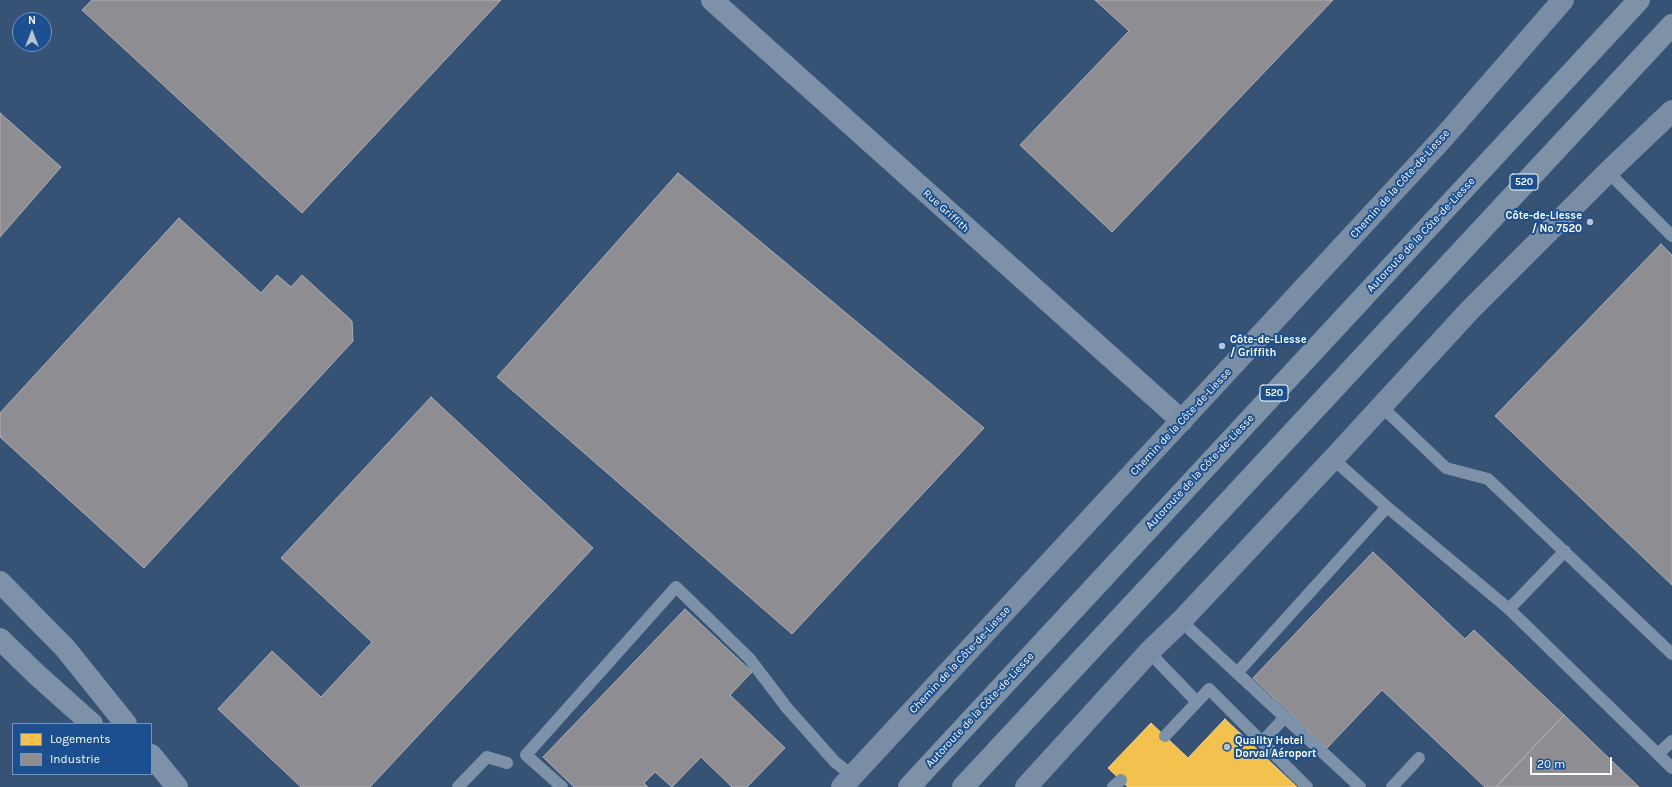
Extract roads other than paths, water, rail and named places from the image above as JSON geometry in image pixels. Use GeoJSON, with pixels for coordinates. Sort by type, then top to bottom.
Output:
{"type":"FeatureCollection","features":[{"type":"Feature","properties":{"kind":"highway","name":"Autoroute de la Côte-de-Liesse"},"geometry":{"type":"LineString","coordinates":[[909,787],[1639,0]]}},
{"type":"Feature","properties":{"kind":"highway","name":"520"},"geometry":{"type":"LineString","coordinates":[[963,787],[1672,25]]}},
{"type":"Feature","properties":{"kind":"highway"},"geometry":{"type":"LineString","coordinates":[[1613,87],[1672,38]]}},
{"type":"Feature","properties":{"kind":"main road","name":"Chemin de la Côte-de-Liesse"},"geometry":{"type":"LineString","coordinates":[[848,781],[1443,138],[1563,0]]}},
{"type":"Feature","properties":{"kind":"main road"},"geometry":{"type":"LineString","coordinates":[[1026,787],[1149,652],[1333,459],[1470,310],[1608,172],[1672,111]]}},
{"type":"Feature","properties":{"kind":"street","name":"Rue Griffith"},"geometry":{"type":"LineString","coordinates":[[712,0],[1182,421]]}},
{"type":"Feature","properties":{"kind":"street"},"geometry":{"type":"LineString","coordinates":[[0,582],[65,648],[125,723]]}},
{"type":"Feature","properties":{"kind":"street"},"geometry":{"type":"LineString","coordinates":[[0,639],[91,723]]}},
{"type":"Feature","properties":{"kind":"street"},"geometry":{"type":"LineString","coordinates":[[152,756],[177,787]]}},
{"type":"Feature","properties":{"kind":"street"},"geometry":{"type":"LineString","coordinates":[[149,775],[162,787]]}},
{"type":"Feature","properties":{"kind":"lane"},"geometry":{"type":"LineString","coordinates":[[1608,172],[1672,236]]}},
{"type":"Feature","properties":{"kind":"lane"},"geometry":{"type":"LineString","coordinates":[[1381,406],[1446,468],[1488,479],[1672,654]]}},
{"type":"Feature","properties":{"kind":"lane"},"geometry":{"type":"LineString","coordinates":[[1333,459],[1387,507],[1509,609],[1672,768]]}},
{"type":"Feature","properties":{"kind":"lane"},"geometry":{"type":"LineString","coordinates":[[1237,673],[1387,507]]}},
{"type":"Feature","properties":{"kind":"lane"},"geometry":{"type":"LineString","coordinates":[[1509,609],[1564,551]]}},
{"type":"Feature","properties":{"kind":"lane"},"geometry":{"type":"LineString","coordinates":[[562,787],[526,755],[676,587],[750,658],[787,708],[835,762],[848,781]]}},
{"type":"Feature","properties":{"kind":"lane"},"geometry":{"type":"LineString","coordinates":[[1181,620],[1360,787]]}},
{"type":"Feature","properties":{"kind":"lane"},"geometry":{"type":"LineString","coordinates":[[1149,652],[1197,702]]}},
{"type":"Feature","properties":{"kind":"lane"},"geometry":{"type":"LineString","coordinates":[[1164,736],[1209,689],[1307,787]]}},
{"type":"Feature","properties":{"kind":"lane"},"geometry":{"type":"LineString","coordinates":[[1262,742],[1285,717]]}},
{"type":"Feature","properties":{"kind":"lane"},"geometry":{"type":"LineString","coordinates":[[1658,754],[1672,741]]}},
{"type":"Feature","properties":{"kind":"lane"},"geometry":{"type":"LineString","coordinates":[[458,787],[487,757],[507,763]]}},
{"type":"Feature","properties":{"kind":"lane"},"geometry":{"type":"LineString","coordinates":[[1392,787],[1420,758]]}},
{"type":"Feature","properties":{"kind":"place","name":"Côte-de-Liesse / No 7520"},"geometry":{"type":"Point","coordinates":[1590,222]}},
{"type":"Feature","properties":{"kind":"place","name":"Côte-de-Liesse / Griffith"},"geometry":{"type":"Point","coordinates":[1222,346]}},
{"type":"Feature","properties":{"kind":"place","name":"Quality Hotel Dorval Aéroport"},"geometry":{"type":"Point","coordinates":[1227,747]}}]}
